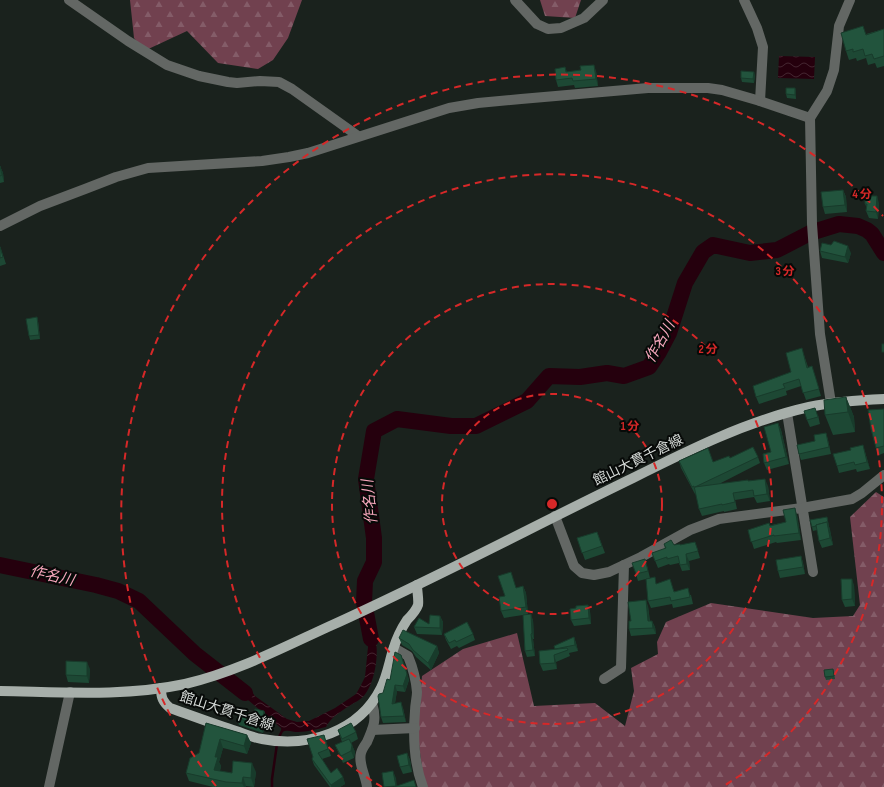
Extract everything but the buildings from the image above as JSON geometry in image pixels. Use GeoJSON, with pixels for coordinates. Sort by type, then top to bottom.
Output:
{"type":"FeatureCollection","features":[{"type":"Feature","properties":{"kind":"main road","name":"館山大貫千倉線"},"geometry":{"type":"LineString","coordinates":[[0,691],[140,691],[184,684],[244,666],[378,604],[694,448],[755,423],[787,413],[831,404],[884,399]]}},
{"type":"Feature","properties":{"kind":"main road","name":"館山大貫千倉線"},"geometry":{"type":"LineString","coordinates":[[161,688],[161,696],[164,703],[170,708],[260,739],[278,742],[295,742],[338,732],[355,720],[372,703],[385,679],[394,648],[401,631],[417,607],[417,584]]}},
{"type":"Feature","properties":{"kind":"street"},"geometry":{"type":"LineString","coordinates":[[69,0],[128,41],[167,65],[199,76],[228,82],[278,82],[292,89],[358,136]]}},
{"type":"Feature","properties":{"kind":"street"},"geometry":{"type":"LineString","coordinates":[[515,0],[537,24],[548,29],[561,28],[584,18],[603,0]]}},
{"type":"Feature","properties":{"kind":"street"},"geometry":{"type":"LineString","coordinates":[[744,0],[757,28],[763,47],[760,101]]}},
{"type":"Feature","properties":{"kind":"street"},"geometry":{"type":"LineString","coordinates":[[831,404],[820,334],[814,253],[810,118],[827,91],[834,70],[839,26],[850,0]]}},
{"type":"Feature","properties":{"kind":"street"},"geometry":{"type":"LineString","coordinates":[[0,226],[40,206],[70,194],[116,177],[148,168],[289,158],[433,113],[462,106],[521,99],[670,87],[708,88],[732,92],[810,118]]}},
{"type":"Feature","properties":{"kind":"street"},"geometry":{"type":"LineString","coordinates":[[787,413],[812,572]]}},
{"type":"Feature","properties":{"kind":"street"},"geometry":{"type":"LineString","coordinates":[[556,516],[574,566],[582,573],[594,575],[609,572],[690,530],[719,519],[802,508],[852,499],[884,475]]}},
{"type":"Feature","properties":{"kind":"street"},"geometry":{"type":"LineString","coordinates":[[604,679],[621,668],[624,565]]}},
{"type":"Feature","properties":{"kind":"street"},"geometry":{"type":"LineString","coordinates":[[394,648],[408,656],[415,673],[417,694],[415,728],[418,776],[423,787]]}},
{"type":"Feature","properties":{"kind":"street"},"geometry":{"type":"LineString","coordinates":[[49,787],[70,692]]}},
{"type":"Feature","properties":{"kind":"street"},"geometry":{"type":"LineString","coordinates":[[367,787],[366,777],[361,764],[361,754],[372,730],[375,714],[372,703]]}},
{"type":"Feature","properties":{"kind":"street"},"geometry":{"type":"LineString","coordinates":[[372,730],[415,728]]}},
{"type":"Feature","properties":{"kind":"green space"},"geometry":{"type":"Polygon","coordinates":[[[130,0],[302,0],[288,38],[273,60],[258,69],[218,63],[187,31],[144,51],[134,38],[130,0]]]}},
{"type":"Feature","properties":{"kind":"green space"},"geometry":{"type":"Polygon","coordinates":[[[540,0],[581,0],[575,18],[545,16],[540,0]]]}},
{"type":"Feature","properties":{"kind":"green space"},"geometry":{"type":"Polygon","coordinates":[[[876,492],[884,497],[884,787],[426,787],[424,785],[417,728],[422,676],[463,649],[517,633],[534,706],[595,703],[625,726],[634,691],[631,668],[658,654],[657,642],[666,622],[711,603],[813,618],[853,616],[860,605],[850,517],[876,492]]]}},
{"type":"Feature","properties":{"kind":"water"},"geometry":{"type":"Polygon","coordinates":[[[779,56],[815,57],[814,79],[778,78],[779,56]]]}},
{"type":"Feature","properties":{"kind":"water"},"geometry":{"type":"Polygon","coordinates":[[[371,615],[376,640],[377,657],[374,674],[368,690],[359,700],[336,715],[326,727],[305,732],[282,732],[281,728],[241,694],[235,693],[223,682],[237,677],[248,686],[255,696],[287,719],[297,722],[309,721],[335,708],[356,694],[365,677],[368,647],[363,619],[371,615]]]}},
{"type":"Feature","properties":{"kind":"waterway","name":"作名川"},"geometry":{"type":"LineString","coordinates":[[371,639],[364,602],[365,581],[374,562],[374,538],[366,479],[374,431],[397,419],[451,426],[476,426],[527,401],[549,376],[580,377],[607,373],[624,376],[649,367],[669,333],[685,283],[703,252],[713,245],[750,253],[777,250],[810,233],[839,224],[858,226],[867,230],[872,234],[884,253]]}},
{"type":"Feature","properties":{"kind":"waterway","name":"作名川"},"geometry":{"type":"LineString","coordinates":[[0,565],[96,585],[118,591],[139,601],[195,654],[245,693]]}},
{"type":"Feature","properties":{"kind":"waterway"},"geometry":{"type":"LineString","coordinates":[[278,739],[283,729]]}},
{"type":"Feature","properties":{"kind":"waterway"},"geometry":{"type":"LineString","coordinates":[[272,787],[277,744]]}}]}
